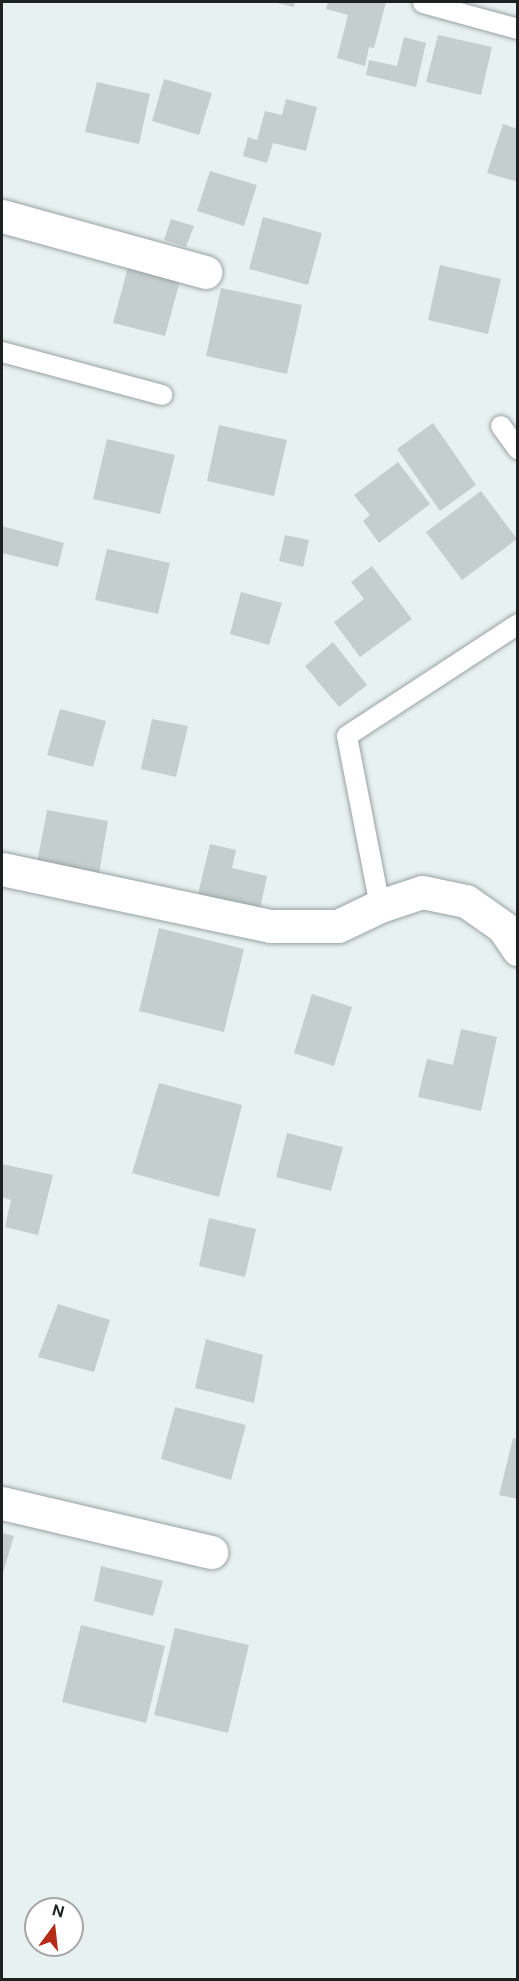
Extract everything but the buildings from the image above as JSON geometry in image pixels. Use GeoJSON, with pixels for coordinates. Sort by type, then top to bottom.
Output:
{"type":"FeatureCollection","features":[{"type":"Feature","properties":{"kind":"street"},"geometry":{"type":"LineString","coordinates":[[2,216],[205,272]]}},
{"type":"Feature","properties":{"kind":"street"},"geometry":{"type":"LineString","coordinates":[[2,868],[272,926],[339,926],[380,906],[422,892],[466,902],[503,927],[518,948]]}},
{"type":"Feature","properties":{"kind":"street"},"geometry":{"type":"LineString","coordinates":[[2,1503],[211,1552]]}},
{"type":"Feature","properties":{"kind":"lane"},"geometry":{"type":"LineString","coordinates":[[423,3],[518,29]]}},
{"type":"Feature","properties":{"kind":"lane"},"geometry":{"type":"LineString","coordinates":[[2,352],[162,395]]}},
{"type":"Feature","properties":{"kind":"lane"},"geometry":{"type":"LineString","coordinates":[[501,426],[518,448]]}},
{"type":"Feature","properties":{"kind":"lane"},"geometry":{"type":"LineString","coordinates":[[380,906],[347,736],[518,624]]}}]}
